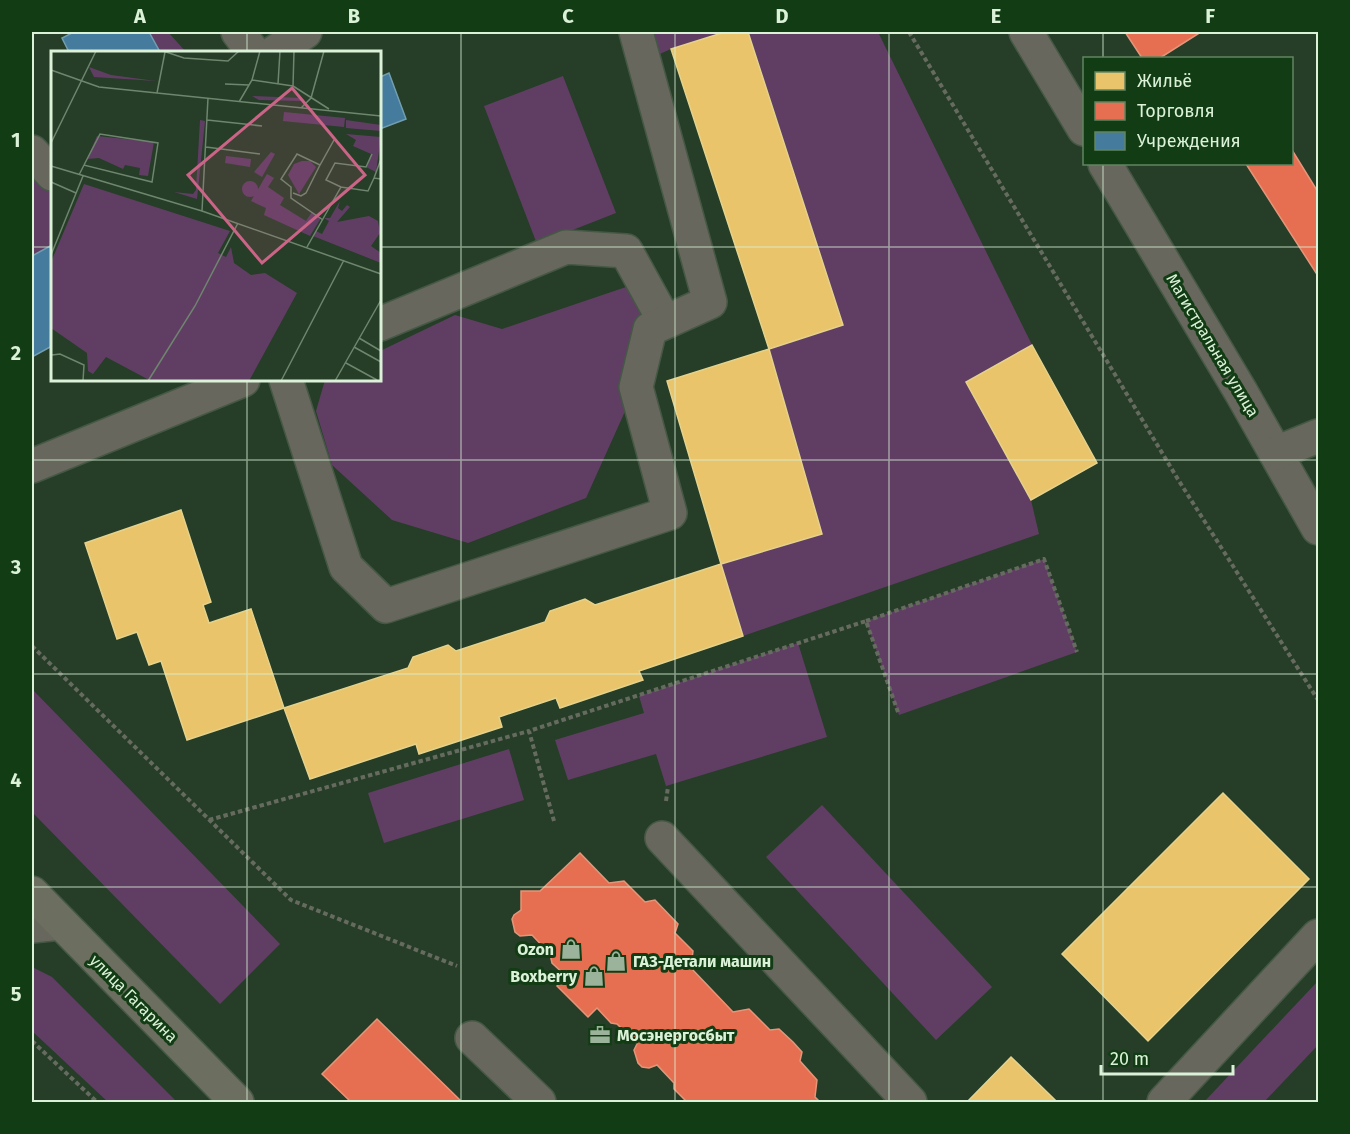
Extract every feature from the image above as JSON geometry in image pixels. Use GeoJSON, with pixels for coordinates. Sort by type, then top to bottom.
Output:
{"type":"FeatureCollection","features":[{"type":"Feature","properties":{"kind":"main road","name":"улица Гагарина"},"geometry":{"type":"LineString","coordinates":[[32,893],[46,925],[237,1102]]}},
{"type":"Feature","properties":{"kind":"street"},"geometry":{"type":"LineString","coordinates":[[238,32],[252,51]]}},
{"type":"Feature","properties":{"kind":"street"},"geometry":{"type":"LineString","coordinates":[[276,51],[304,32],[312,51]]}},
{"type":"Feature","properties":{"kind":"street"},"geometry":{"type":"LineString","coordinates":[[286,381],[346,567],[386,606],[670,513],[636,387],[650,329],[710,302],[636,32]]}},
{"type":"Feature","properties":{"kind":"street"},"geometry":{"type":"LineString","coordinates":[[1026,32],[1083,127]]}},
{"type":"Feature","properties":{"kind":"street"},"geometry":{"type":"LineString","coordinates":[[32,152],[51,173]]}},
{"type":"Feature","properties":{"kind":"street","name":"Магистральная улица"},"geometry":{"type":"LineString","coordinates":[[1106,165],[1318,528]]}},
{"type":"Feature","properties":{"kind":"street"},"geometry":{"type":"LineString","coordinates":[[381,324],[566,247],[626,251],[665,322]]}},
{"type":"Feature","properties":{"kind":"street"},"geometry":{"type":"LineString","coordinates":[[32,466],[241,381]]}},
{"type":"Feature","properties":{"kind":"street"},"geometry":{"type":"LineString","coordinates":[[1276,453],[1318,436]]}},
{"type":"Feature","properties":{"kind":"street"},"geometry":{"type":"LineString","coordinates":[[662,838],[910,1102]]}},
{"type":"Feature","properties":{"kind":"street"},"geometry":{"type":"LineString","coordinates":[[1164,1102],[1318,936]]}},
{"type":"Feature","properties":{"kind":"street"},"geometry":{"type":"LineString","coordinates":[[472,1038],[539,1102]]}},
{"type":"Feature","properties":{"kind":"path"},"geometry":{"type":"LineString","coordinates":[[909,32],[1179,481],[1318,700]]}},
{"type":"Feature","properties":{"kind":"path"},"geometry":{"type":"LineString","coordinates":[[209,820],[529,731],[866,621],[1044,559],[1077,652]]}},
{"type":"Feature","properties":{"kind":"path"},"geometry":{"type":"LineString","coordinates":[[866,621],[899,715]]}},
{"type":"Feature","properties":{"kind":"path"},"geometry":{"type":"LineString","coordinates":[[32,646],[291,900],[457,966]]}},
{"type":"Feature","properties":{"kind":"path"},"geometry":{"type":"LineString","coordinates":[[529,731],[554,821]]}},
{"type":"Feature","properties":{"kind":"path"},"geometry":{"type":"LineString","coordinates":[[32,1041],[97,1102]]}},
{"type":"Feature","properties":{"kind":"shaded area"},"geometry":{"type":"Polygon","coordinates":[[[149,32],[168,32],[185,51],[159,51],[149,32]]]}},
{"type":"Feature","properties":{"kind":"shaded area"},"geometry":{"type":"Polygon","coordinates":[[[636,32],[725,32],[671,49],[644,61],[636,32]]]}},
{"type":"Feature","properties":{"kind":"shaded area"},"geometry":{"type":"Polygon","coordinates":[[[748,32],[878,32],[1032,345],[966,382],[1031,500],[1039,534],[743,636],[721,564],[822,534],[769,349],[843,325],[748,32]]]}},
{"type":"Feature","properties":{"kind":"shaded area"},"geometry":{"type":"Polygon","coordinates":[[[563,76],[616,213],[537,244],[484,106],[563,76]]]}},
{"type":"Feature","properties":{"kind":"shaded area"},"geometry":{"type":"Polygon","coordinates":[[[32,172],[51,192],[51,246],[32,256],[32,172]]]}},
{"type":"Feature","properties":{"kind":"shaded area"},"geometry":{"type":"Polygon","coordinates":[[[629,286],[650,329],[636,387],[586,498],[468,543],[392,520],[332,465],[316,411],[325,381],[381,381],[381,351],[455,315],[502,329],[629,286]]]}},
{"type":"Feature","properties":{"kind":"shaded area"},"geometry":{"type":"Polygon","coordinates":[[[1044,559],[1077,652],[899,715],[866,621],[1044,559]]]}},
{"type":"Feature","properties":{"kind":"shaded area"},"geometry":{"type":"Polygon","coordinates":[[[798,643],[827,737],[666,786],[656,754],[568,780],[555,740],[644,713],[639,696],[798,643]]]}},
{"type":"Feature","properties":{"kind":"shaded area"},"geometry":{"type":"Polygon","coordinates":[[[32,689],[280,944],[220,1004],[32,812],[32,689]]]}},
{"type":"Feature","properties":{"kind":"shaded area"},"geometry":{"type":"Polygon","coordinates":[[[509,749],[524,800],[384,843],[368,793],[509,749]]]}},
{"type":"Feature","properties":{"kind":"shaded area"},"geometry":{"type":"Polygon","coordinates":[[[822,805],[992,987],[936,1040],[766,857],[822,805]]]}},
{"type":"Feature","properties":{"kind":"shaded area"},"geometry":{"type":"Polygon","coordinates":[[[32,967],[52,977],[177,1102],[108,1102],[32,1031],[32,967]]]}},
{"type":"Feature","properties":{"kind":"shaded area"},"geometry":{"type":"Polygon","coordinates":[[[1318,981],[1318,1045],[1264,1102],[1204,1102],[1318,981]]]}},
{"type":"Feature","properties":{"kind":"building: Жильё"},"geometry":{"type":"Polygon","coordinates":[[[725,32],[748,32],[843,325],[769,349],[671,49],[725,32]]]}},
{"type":"Feature","properties":{"kind":"building: Жильё"},"geometry":{"type":"Polygon","coordinates":[[[1032,345],[1097,463],[1031,500],[966,382],[1032,345]]]}},
{"type":"Feature","properties":{"kind":"building: Жильё"},"geometry":{"type":"Polygon","coordinates":[[[769,349],[822,534],[721,564],[667,381],[769,349]]]}},
{"type":"Feature","properties":{"kind":"building: Жильё"},"geometry":{"type":"Polygon","coordinates":[[[181,510],[211,602],[203,605],[209,623],[251,609],[284,708],[187,740],[161,661],[149,665],[137,632],[117,639],[85,543],[181,510]]]}},
{"type":"Feature","properties":{"kind":"building: Жильё"},"geometry":{"type":"Polygon","coordinates":[[[721,564],[743,636],[639,671],[643,680],[560,708],[556,698],[499,717],[502,727],[419,754],[416,744],[310,779],[284,708],[408,668],[413,657],[448,645],[456,651],[545,622],[550,611],[585,599],[595,605],[721,564]]]}},
{"type":"Feature","properties":{"kind":"building: Жильё"},"geometry":{"type":"Polygon","coordinates":[[[1223,793],[1309,879],[1148,1041],[1062,954],[1223,793]]]}},
{"type":"Feature","properties":{"kind":"building: Жильё"},"geometry":{"type":"Polygon","coordinates":[[[1011,1057],[1055,1100],[1052,1102],[967,1102],[1011,1057]]]}},
{"type":"Feature","properties":{"kind":"building: Торговля"},"geometry":{"type":"Polygon","coordinates":[[[1125,32],[1201,32],[1162,57],[1141,57],[1125,32]]]}},
{"type":"Feature","properties":{"kind":"building: Торговля"},"geometry":{"type":"Polygon","coordinates":[[[1293,152],[1318,192],[1318,276],[1247,165],[1293,165],[1293,152]]]}},
{"type":"Feature","properties":{"kind":"building: Торговля"},"geometry":{"type":"Polygon","coordinates":[[[580,853],[609,883],[624,881],[645,902],[655,900],[678,924],[675,933],[693,951],[691,968],[733,1012],[749,1009],[770,1030],[779,1029],[793,1042],[802,1052],[800,1061],[817,1080],[815,1097],[820,1102],[687,1102],[674,1089],[674,1083],[657,1065],[649,1068],[642,1067],[638,1063],[634,1050],[637,1044],[617,1024],[611,1023],[597,1008],[588,1017],[557,986],[566,976],[552,963],[550,954],[532,935],[520,936],[515,932],[512,919],[521,910],[521,891],[540,891],[580,853]]]}},
{"type":"Feature","properties":{"kind":"building: Торговля"},"geometry":{"type":"Polygon","coordinates":[[[377,1019],[462,1102],[351,1102],[322,1074],[377,1019]]]}},
{"type":"Feature","properties":{"kind":"building: Учреждения"},"geometry":{"type":"Polygon","coordinates":[[[149,32],[159,51],[68,51],[62,38],[72,33],[149,32]]]}},
{"type":"Feature","properties":{"kind":"building: Учреждения"},"geometry":{"type":"Polygon","coordinates":[[[389,73],[406,119],[381,129],[381,77],[389,73]]]}},
{"type":"Feature","properties":{"kind":"building: Учреждения"},"geometry":{"type":"Polygon","coordinates":[[[51,246],[51,347],[32,357],[32,256],[51,246]]]}},
{"type":"Feature","properties":{"kind":"place","name":"Ozon"},"geometry":{"type":"Point","coordinates":[571,949]}},
{"type":"Feature","properties":{"kind":"place","name":"ГАЗ-Детали машин"},"geometry":{"type":"Point","coordinates":[616,961]}},
{"type":"Feature","properties":{"kind":"place","name":"Boxberry"},"geometry":{"type":"Point","coordinates":[594,976]}},
{"type":"Feature","properties":{"kind":"place","name":"Мосэнергосбыт"},"geometry":{"type":"Point","coordinates":[600,1035]}}]}
